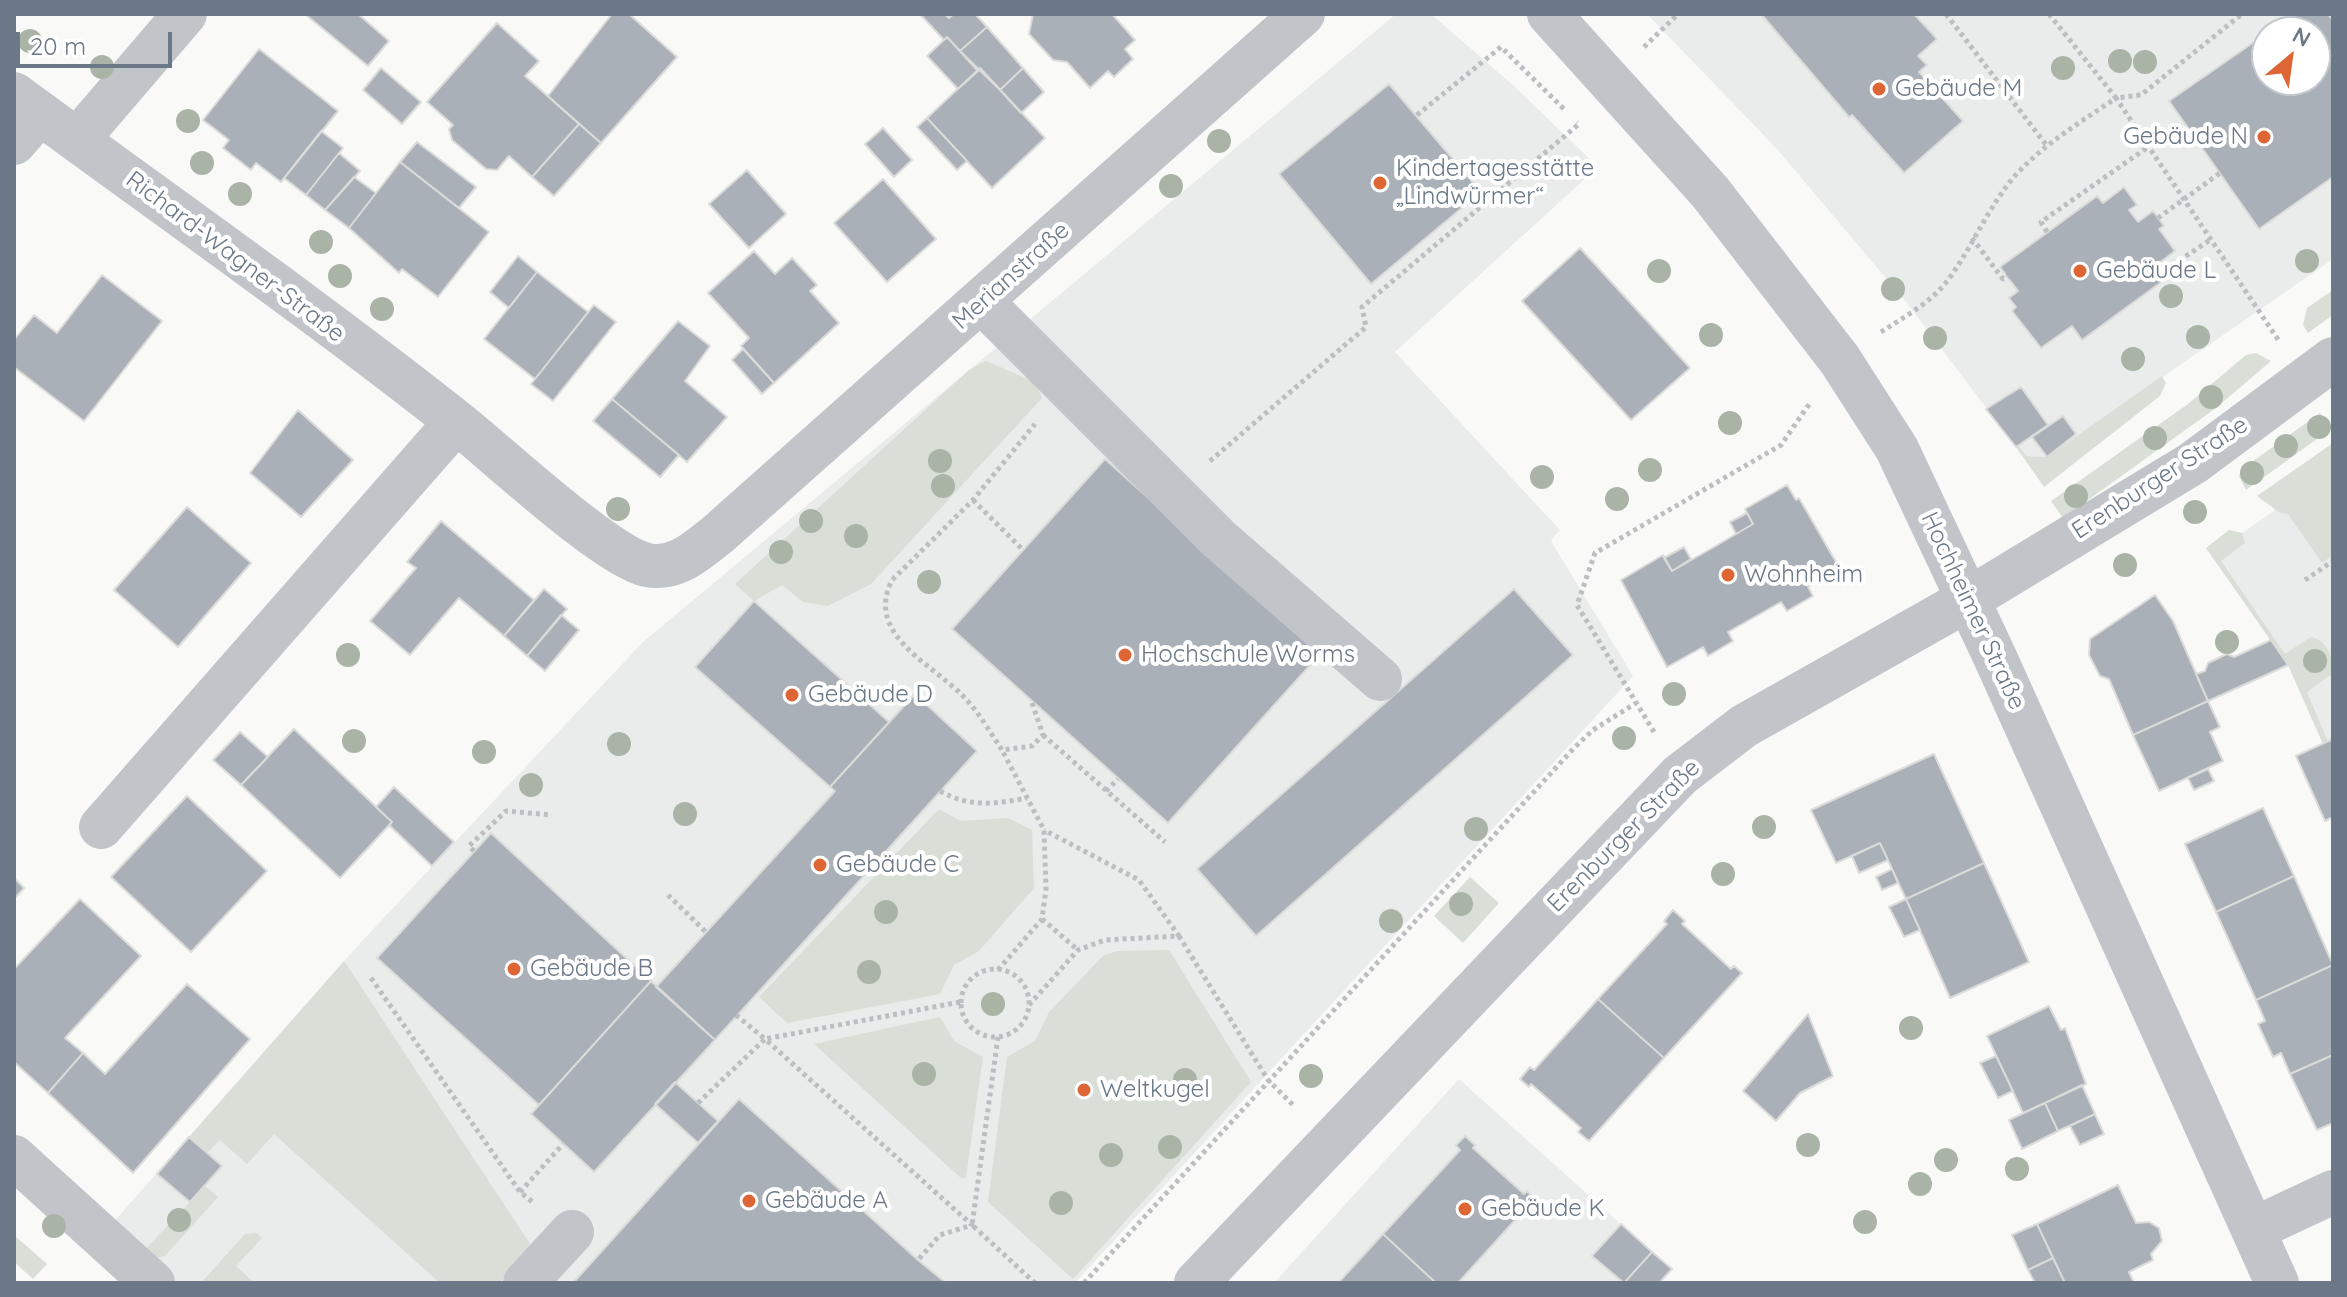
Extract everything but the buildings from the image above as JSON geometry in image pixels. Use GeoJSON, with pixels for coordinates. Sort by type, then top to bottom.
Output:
{"type":"FeatureCollection","features":[{"type":"Feature","properties":{"kind":"street"},"geometry":{"type":"LineString","coordinates":[[77,140],[185,14]]}},
{"type":"Feature","properties":{"kind":"street","name":"Merianstraße"},"geometry":{"type":"LineString","coordinates":[[717,535],[1303,14]]}},
{"type":"Feature","properties":{"kind":"street","name":"Hochheimer Straße"},"geometry":{"type":"LineString","coordinates":[[1549,14],[1710,192],[1840,360],[1897,449],[1969,599],[2277,1283]]}},
{"type":"Feature","properties":{"kind":"street","name":"Richard-Wagner-Straße"},"geometry":{"type":"LineString","coordinates":[[23,117],[77,140],[456,422],[596,535],[638,561],[674,564],[717,535]]}},
{"type":"Feature","properties":{"kind":"street"},"geometry":{"type":"LineString","coordinates":[[982,302],[1089,413],[1172,493],[1380,679]]}},
{"type":"Feature","properties":{"kind":"street","name":"Erenburger Straße"},"geometry":{"type":"LineString","coordinates":[[1196,1283],[1680,775],[1744,726],[1969,599],[2193,463],[2319,368]]}},
{"type":"Feature","properties":{"kind":"street"},"geometry":{"type":"LineString","coordinates":[[101,827],[456,422]]}},
{"type":"Feature","properties":{"kind":"street"},"geometry":{"type":"LineString","coordinates":[[14,1157],[153,1283]]}},
{"type":"Feature","properties":{"kind":"street"},"geometry":{"type":"LineString","coordinates":[[2254,1229],[2333,1192]]}},
{"type":"Feature","properties":{"kind":"street"},"geometry":{"type":"LineString","coordinates":[[525,1283],[572,1232]]}},
{"type":"Feature","properties":{"kind":"path"},"geometry":{"type":"LineString","coordinates":[[1946,14],[2047,146]]}},
{"type":"Feature","properties":{"kind":"path"},"geometry":{"type":"LineString","coordinates":[[2049,14],[2116,98],[2257,313],[2319,368]]}},
{"type":"Feature","properties":{"kind":"path"},"geometry":{"type":"LineString","coordinates":[[1680,775],[1577,605],[1595,553],[1781,445],[1840,360],[1937,292],[2000,195],[2047,146],[2116,98],[2141,95],[2242,14]]}},
{"type":"Feature","properties":{"kind":"path"},"geometry":{"type":"LineString","coordinates":[[1172,493],[1366,327],[1362,307],[1579,124],[1501,47],[1417,115]]}},
{"type":"Feature","properties":{"kind":"path"},"geometry":{"type":"LineString","coordinates":[[2047,232],[2041,222],[2148,147]]}},
{"type":"Feature","properties":{"kind":"path"},"geometry":{"type":"LineString","coordinates":[[2158,218],[2220,173]]}},
{"type":"Feature","properties":{"kind":"path"},"geometry":{"type":"LineString","coordinates":[[1972,238],[1994,270],[2003,279],[2008,276]]}},
{"type":"Feature","properties":{"kind":"path"},"geometry":{"type":"LineString","coordinates":[[2159,274],[2210,240]]}},
{"type":"Feature","properties":{"kind":"path"},"geometry":{"type":"LineString","coordinates":[[1089,413],[1052,403],[973,500],[892,580],[885,595],[884,609],[894,637],[964,697],[1002,750],[1044,830],[1046,889],[1042,919],[998,970],[974,976],[964,989],[960,1002],[963,1015],[974,1030],[998,1037],[1018,1028],[1029,1005],[1078,950],[1105,940],[1179,936]]}},
{"type":"Feature","properties":{"kind":"path"},"geometry":{"type":"LineString","coordinates":[[973,500],[1023,550]]}},
{"type":"Feature","properties":{"kind":"path"},"geometry":{"type":"LineString","coordinates":[[2305,580],[2333,561]]}},
{"type":"Feature","properties":{"kind":"path"},"geometry":{"type":"LineString","coordinates":[[1032,703],[1043,735],[1165,842]]}},
{"type":"Feature","properties":{"kind":"path"},"geometry":{"type":"LineString","coordinates":[[1084,1283],[1574,748],[1593,730],[1636,703]]}},
{"type":"Feature","properties":{"kind":"path"},"geometry":{"type":"LineString","coordinates":[[1002,750],[1032,746],[1043,735]]}},
{"type":"Feature","properties":{"kind":"path"},"geometry":{"type":"LineString","coordinates":[[1106,791],[1118,779]]}},
{"type":"Feature","properties":{"kind":"path"},"geometry":{"type":"LineString","coordinates":[[940,791],[965,803],[988,806],[1027,798]]}},
{"type":"Feature","properties":{"kind":"path"},"geometry":{"type":"LineString","coordinates":[[474,851],[469,846],[506,811],[552,815]]}},
{"type":"Feature","properties":{"kind":"path"},"geometry":{"type":"LineString","coordinates":[[1044,830],[1139,880],[1179,936],[1263,1068]]}},
{"type":"Feature","properties":{"kind":"path"},"geometry":{"type":"LineString","coordinates":[[668,895],[706,932]]}},
{"type":"Feature","properties":{"kind":"path"},"geometry":{"type":"LineString","coordinates":[[1042,919],[1078,950]]}},
{"type":"Feature","properties":{"kind":"path"},"geometry":{"type":"LineString","coordinates":[[998,970],[1020,981],[1029,1005]]}},
{"type":"Feature","properties":{"kind":"path"},"geometry":{"type":"LineString","coordinates":[[371,978],[520,1192],[572,1232]]}},
{"type":"Feature","properties":{"kind":"path"},"geometry":{"type":"LineString","coordinates":[[698,1103],[765,1039],[960,1002]]}},
{"type":"Feature","properties":{"kind":"path"},"geometry":{"type":"LineString","coordinates":[[736,1015],[1035,1283]]}},
{"type":"Feature","properties":{"kind":"path"},"geometry":{"type":"LineString","coordinates":[[972,1225],[998,1037]]}},
{"type":"Feature","properties":{"kind":"path"},"geometry":{"type":"LineString","coordinates":[[520,1192],[563,1144]]}},
{"type":"Feature","properties":{"kind":"path"},"geometry":{"type":"LineString","coordinates":[[918,1260],[940,1235],[972,1225]]}},
{"type":"Feature","properties":{"kind":"shaded area","name":"Hochschule Worms"},"geometry":{"type":"Polygon","coordinates":[[[1396,14],[1431,14],[1514,86],[1598,167],[1395,352],[1560,530],[1551,541],[1633,676],[1075,1283],[172,1283],[110,1226],[362,941],[643,642],[1396,14]]]}},
{"type":"Feature","properties":{"kind":"shaded area"},"geometry":{"type":"Polygon","coordinates":[[[1647,14],[2333,14],[2333,259],[2047,457],[2026,456],[2019,446],[2016,447],[1906,302],[1777,149],[1647,14]]]}},
{"type":"Feature","properties":{"kind":"shaded area"},"geometry":{"type":"Polygon","coordinates":[[[2333,290],[2333,315],[2308,333],[2303,325],[2307,308],[2333,290]]]}},
{"type":"Feature","properties":{"kind":"shaded area"},"geometry":{"type":"Polygon","coordinates":[[[2256,353],[2271,361],[2216,408],[2063,518],[2051,501],[2188,404],[2246,355],[2256,353]]]}},
{"type":"Feature","properties":{"kind":"shaded area"},"geometry":{"type":"Polygon","coordinates":[[[986,361],[1035,382],[1042,398],[871,584],[828,606],[803,602],[782,585],[754,601],[735,584],[969,370],[986,361]]]}},
{"type":"Feature","properties":{"kind":"shaded area"},"geometry":{"type":"Polygon","coordinates":[[[2162,376],[2166,383],[2160,396],[2044,487],[2016,447],[2019,446],[2026,456],[2047,457],[2162,376]]]}},
{"type":"Feature","properties":{"kind":"shaded area"},"geometry":{"type":"Polygon","coordinates":[[[2320,413],[2331,429],[2246,490],[2239,476],[2242,469],[2320,413]]]}},
{"type":"Feature","properties":{"kind":"shaded area"},"geometry":{"type":"Polygon","coordinates":[[[2333,443],[2333,555],[2322,563],[2288,514],[2280,513],[2257,496],[2333,443]]]}},
{"type":"Feature","properties":{"kind":"shaded area"},"geometry":{"type":"Polygon","coordinates":[[[2333,469],[2333,739],[2323,744],[2288,665],[2211,555],[2333,469]]]}},
{"type":"Feature","properties":{"kind":"shaded area"},"geometry":{"type":"Polygon","coordinates":[[[2229,530],[2242,533],[2245,543],[2221,561],[2285,654],[2311,637],[2322,642],[2328,651],[2333,673],[2307,692],[2328,742],[2323,744],[2288,665],[2206,548],[2229,530]]]}},
{"type":"Feature","properties":{"kind":"shaded area"},"geometry":{"type":"Polygon","coordinates":[[[939,809],[961,821],[1008,818],[1032,830],[1034,888],[979,951],[954,965],[940,994],[787,1023],[759,997],[939,809]]]}},
{"type":"Feature","properties":{"kind":"shaded area"},"geometry":{"type":"Polygon","coordinates":[[[1470,877],[1499,903],[1463,943],[1434,916],[1470,877]]]}},
{"type":"Feature","properties":{"kind":"shaded area"},"geometry":{"type":"Polygon","coordinates":[[[1169,950],[1251,1082],[1073,1279],[988,1202],[1007,1057],[1035,1041],[1049,1012],[1103,956],[1117,951],[1169,950]]]}},
{"type":"Feature","properties":{"kind":"shaded area"},"geometry":{"type":"Polygon","coordinates":[[[344,961],[532,1247],[499,1283],[440,1283],[274,1134],[247,1164],[220,1140],[207,1153],[189,1137],[344,961]]]}},
{"type":"Feature","properties":{"kind":"shaded area"},"geometry":{"type":"Polygon","coordinates":[[[940,1017],[954,1041],[983,1057],[966,1177],[962,1179],[814,1044],[940,1017]]]}},
{"type":"Feature","properties":{"kind":"shaded area"},"geometry":{"type":"Polygon","coordinates":[[[1459,1079],[1652,1252],[1623,1283],[1274,1283],[1459,1079]]]}},
{"type":"Feature","properties":{"kind":"shaded area"},"geometry":{"type":"Polygon","coordinates":[[[205,1186],[218,1197],[165,1256],[146,1260],[140,1255],[205,1186]]]}},
{"type":"Feature","properties":{"kind":"shaded area"},"geometry":{"type":"Polygon","coordinates":[[[256,1233],[262,1238],[236,1266],[254,1283],[201,1283],[245,1234],[256,1233]]]}},
{"type":"Feature","properties":{"kind":"shaded area"},"geometry":{"type":"Polygon","coordinates":[[[14,1235],[47,1264],[33,1279],[14,1262],[14,1235]]]}},
{"type":"Feature","properties":{"kind":"place","name":"Gebäude M"},"geometry":{"type":"Point","coordinates":[1879,89]}},
{"type":"Feature","properties":{"kind":"place","name":"Gebäude N"},"geometry":{"type":"Point","coordinates":[2264,137]}},
{"type":"Feature","properties":{"kind":"place","name":"Kindertagesstätte „Lindwürmer“"},"geometry":{"type":"Point","coordinates":[1380,183]}},
{"type":"Feature","properties":{"kind":"place","name":"Gebäude L"},"geometry":{"type":"Point","coordinates":[2080,271]}},
{"type":"Feature","properties":{"kind":"place","name":"Wohnheim"},"geometry":{"type":"Point","coordinates":[1728,575]}},
{"type":"Feature","properties":{"kind":"place","name":"Hochschule Worms"},"geometry":{"type":"Point","coordinates":[1125,655]}},
{"type":"Feature","properties":{"kind":"place","name":"Gebäude D"},"geometry":{"type":"Point","coordinates":[792,695]}},
{"type":"Feature","properties":{"kind":"place","name":"Gebäude C"},"geometry":{"type":"Point","coordinates":[820,865]}},
{"type":"Feature","properties":{"kind":"place","name":"Gebäude B"},"geometry":{"type":"Point","coordinates":[514,969]}},
{"type":"Feature","properties":{"kind":"place","name":"Weltkugel"},"geometry":{"type":"Point","coordinates":[1084,1090]}},
{"type":"Feature","properties":{"kind":"place","name":"Gebäude A"},"geometry":{"type":"Point","coordinates":[749,1201]}},
{"type":"Feature","properties":{"kind":"place","name":"Gebäude K"},"geometry":{"type":"Point","coordinates":[1465,1209]}}]}
